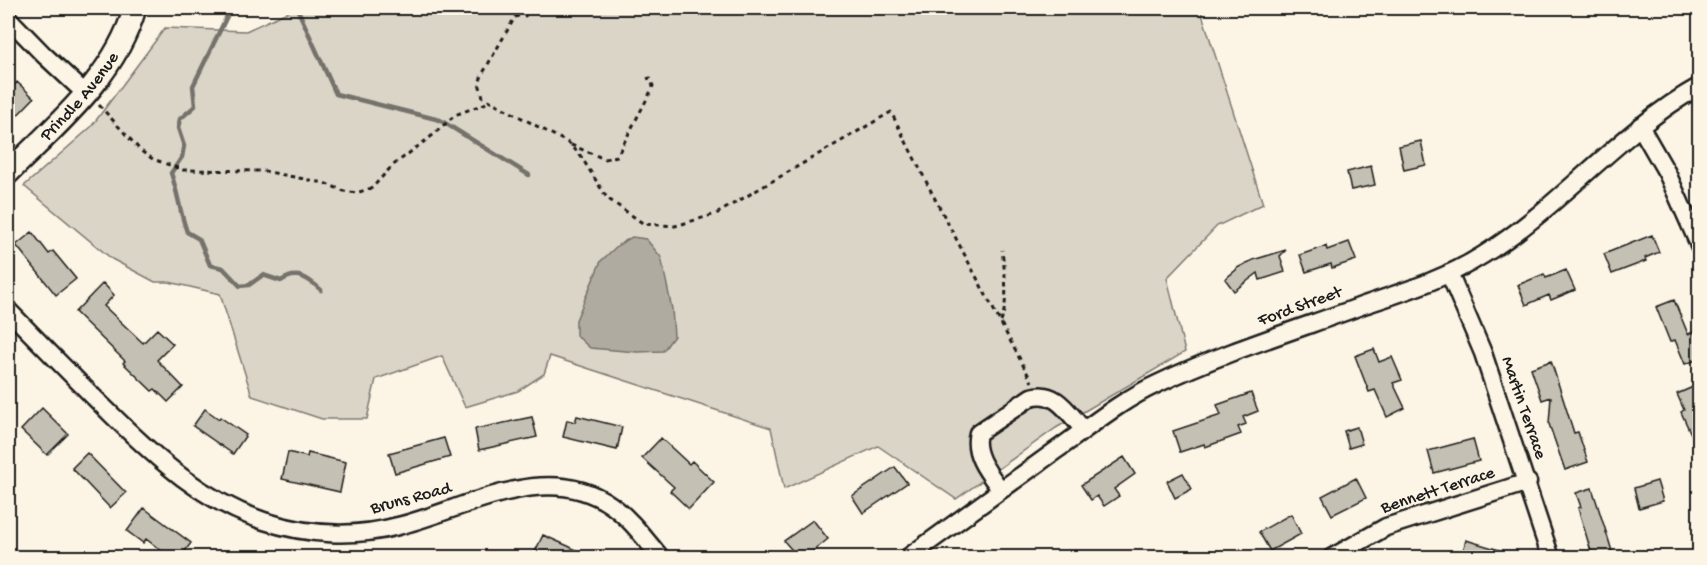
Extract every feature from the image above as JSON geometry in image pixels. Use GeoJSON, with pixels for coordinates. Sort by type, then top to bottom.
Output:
{"type":"FeatureCollection","features":[{"type":"Feature","properties":{"kind":"main road","name":"Prindle Avenue"},"geometry":{"type":"LineString","coordinates":[[8,173],[93,100],[122,41],[135,8]]}},
{"type":"Feature","properties":{"kind":"street"},"geometry":{"type":"LineString","coordinates":[[8,18],[44,56],[93,100]]}},
{"type":"Feature","properties":{"kind":"street","name":"Ford Street"},"geometry":{"type":"LineString","coordinates":[[907,558],[1084,430],[1154,385],[1202,364],[1449,273],[1483,255],[1523,226],[1640,126],[1678,98],[1700,86]]}},
{"type":"Feature","properties":{"kind":"street"},"geometry":{"type":"LineString","coordinates":[[1640,126],[1667,173],[1700,247]]}},
{"type":"Feature","properties":{"kind":"street","name":"Martin Terrace"},"geometry":{"type":"LineString","coordinates":[[1449,273],[1483,353],[1528,482],[1551,558]]}},
{"type":"Feature","properties":{"kind":"street","name":"Bruns Road"},"geometry":{"type":"LineString","coordinates":[[8,310],[131,434],[187,482],[224,505],[265,521],[305,531],[345,534],[398,527],[522,487],[557,487],[593,495],[610,504],[628,520],[661,558]]}},
{"type":"Feature","properties":{"kind":"street"},"geometry":{"type":"LineString","coordinates":[[1001,490],[978,453],[975,442],[978,434],[1030,397],[1038,395],[1055,399],[1084,430]]}},
{"type":"Feature","properties":{"kind":"street","name":"Bennett Terrace"},"geometry":{"type":"LineString","coordinates":[[1331,558],[1386,527],[1528,482]]}},
{"type":"Feature","properties":{"kind":"path"},"geometry":{"type":"LineString","coordinates":[[526,17],[524,14],[515,16],[479,83],[483,97],[570,144],[605,159],[617,156],[653,86],[650,78],[646,79]]}},
{"type":"Feature","properties":{"kind":"path"},"geometry":{"type":"LineString","coordinates":[[93,100],[141,151],[153,159],[183,170],[264,171],[324,183],[356,193],[372,188],[407,153],[433,135],[455,115],[493,101]]}},
{"type":"Feature","properties":{"kind":"path"},"geometry":{"type":"LineString","coordinates":[[570,144],[607,198],[644,224],[675,226],[716,214],[891,112],[1038,395]]}},
{"type":"Feature","properties":{"kind":"path"},"geometry":{"type":"LineString","coordinates":[[1000,323],[1005,309],[1006,286],[1002,250]]}},
{"type":"Feature","properties":{"kind":"shaded area"},"geometry":{"type":"Polygon","coordinates":[[[296,8],[381,8],[405,12],[425,10],[424,8],[1200,8],[1263,204],[1217,226],[1167,278],[1185,352],[1056,428],[956,499],[878,446],[784,489],[771,428],[550,356],[544,374],[518,391],[465,407],[442,356],[376,379],[367,419],[322,419],[252,396],[220,294],[169,282],[155,282],[112,259],[24,186],[91,127],[165,28],[246,31],[296,8]]]}},
{"type":"Feature","properties":{"kind":"shaded area"},"geometry":{"type":"Polygon","coordinates":[[[632,237],[646,239],[661,257],[672,309],[674,336],[663,351],[637,352],[590,348],[576,335],[576,320],[601,261],[618,245],[632,237]]]}},
{"type":"Feature","properties":{"kind":"building"},"geometry":{"type":"Polygon","coordinates":[[[17,82],[34,98],[8,125],[8,92],[17,82]]]}},
{"type":"Feature","properties":{"kind":"building"},"geometry":{"type":"Polygon","coordinates":[[[1421,141],[1426,165],[1404,170],[1399,146],[1421,141]]]}},
{"type":"Feature","properties":{"kind":"building"},"geometry":{"type":"Polygon","coordinates":[[[1371,166],[1375,185],[1351,190],[1347,172],[1371,166]]]}},
{"type":"Feature","properties":{"kind":"building"},"geometry":{"type":"Polygon","coordinates":[[[32,232],[49,254],[53,251],[76,279],[56,295],[16,245],[32,232]]]}},
{"type":"Feature","properties":{"kind":"building"},"geometry":{"type":"Polygon","coordinates":[[[1652,235],[1659,252],[1645,258],[1646,261],[1612,274],[1604,254],[1652,235]]]}},
{"type":"Feature","properties":{"kind":"building"},"geometry":{"type":"Polygon","coordinates":[[[1349,242],[1356,260],[1332,268],[1331,264],[1306,272],[1300,255],[1326,246],[1327,250],[1349,242]]]}},
{"type":"Feature","properties":{"kind":"building"},"geometry":{"type":"Polygon","coordinates":[[[1286,250],[1280,256],[1285,272],[1260,280],[1258,273],[1234,291],[1225,279],[1237,268],[1253,260],[1286,250]]]}},
{"type":"Feature","properties":{"kind":"building"},"geometry":{"type":"Polygon","coordinates":[[[1566,270],[1575,290],[1551,300],[1549,295],[1526,305],[1518,285],[1544,274],[1546,278],[1566,270]]]}},
{"type":"Feature","properties":{"kind":"building"},"geometry":{"type":"Polygon","coordinates":[[[103,283],[114,295],[104,306],[143,343],[157,329],[173,344],[157,360],[183,387],[168,402],[155,389],[152,391],[123,363],[125,361],[75,312],[103,283]]]}},
{"type":"Feature","properties":{"kind":"building"},"geometry":{"type":"Polygon","coordinates":[[[1674,300],[1688,334],[1694,332],[1700,347],[1700,359],[1685,364],[1675,340],[1670,342],[1656,307],[1674,300]]]}},
{"type":"Feature","properties":{"kind":"building"},"geometry":{"type":"Polygon","coordinates":[[[1374,349],[1379,362],[1392,357],[1402,380],[1393,383],[1405,408],[1387,417],[1375,390],[1369,392],[1355,356],[1374,349]]]}},
{"type":"Feature","properties":{"kind":"building"},"geometry":{"type":"Polygon","coordinates":[[[1551,361],[1574,433],[1578,432],[1588,462],[1565,470],[1549,424],[1551,397],[1542,400],[1531,368],[1551,361]]]}},
{"type":"Feature","properties":{"kind":"building"},"geometry":{"type":"Polygon","coordinates":[[[1700,384],[1700,454],[1681,412],[1684,410],[1677,394],[1700,384]]]}},
{"type":"Feature","properties":{"kind":"building"},"geometry":{"type":"Polygon","coordinates":[[[1251,393],[1258,411],[1243,417],[1246,424],[1238,427],[1241,434],[1205,447],[1204,444],[1180,452],[1173,431],[1221,415],[1217,405],[1251,393]]]}},
{"type":"Feature","properties":{"kind":"building"},"geometry":{"type":"Polygon","coordinates":[[[42,408],[68,434],[47,455],[21,430],[42,408]]]}},
{"type":"Feature","properties":{"kind":"building"},"geometry":{"type":"Polygon","coordinates":[[[205,409],[246,435],[233,454],[193,426],[205,409]]]}},
{"type":"Feature","properties":{"kind":"building"},"geometry":{"type":"Polygon","coordinates":[[[577,416],[622,427],[617,450],[563,437],[567,420],[575,422],[577,416]]]}},
{"type":"Feature","properties":{"kind":"building"},"geometry":{"type":"Polygon","coordinates":[[[532,417],[537,437],[479,450],[475,429],[532,417]]]}},
{"type":"Feature","properties":{"kind":"building"},"geometry":{"type":"Polygon","coordinates":[[[1357,427],[1362,444],[1349,448],[1344,431],[1357,427]]]}},
{"type":"Feature","properties":{"kind":"building"},"geometry":{"type":"Polygon","coordinates":[[[444,438],[450,457],[395,473],[389,453],[444,438]]]}},
{"type":"Feature","properties":{"kind":"building"},"geometry":{"type":"Polygon","coordinates":[[[661,438],[689,464],[692,461],[714,482],[689,509],[670,491],[674,487],[642,458],[661,438]]]}},
{"type":"Feature","properties":{"kind":"building"},"geometry":{"type":"Polygon","coordinates":[[[1473,439],[1479,461],[1434,473],[1428,451],[1473,439]]]}},
{"type":"Feature","properties":{"kind":"building"},"geometry":{"type":"Polygon","coordinates":[[[288,452],[307,457],[308,453],[346,462],[340,492],[282,479],[288,452]]]}},
{"type":"Feature","properties":{"kind":"building"},"geometry":{"type":"Polygon","coordinates":[[[87,453],[126,493],[110,508],[72,468],[87,453]]]}},
{"type":"Feature","properties":{"kind":"building"},"geometry":{"type":"Polygon","coordinates":[[[1124,457],[1135,474],[1114,489],[1119,496],[1104,506],[1097,496],[1091,500],[1081,485],[1124,457]]]}},
{"type":"Feature","properties":{"kind":"building"},"geometry":{"type":"Polygon","coordinates":[[[895,467],[907,483],[863,513],[852,496],[895,467]]]}},
{"type":"Feature","properties":{"kind":"building"},"geometry":{"type":"Polygon","coordinates":[[[1183,473],[1192,489],[1175,498],[1167,481],[1183,473]]]}},
{"type":"Feature","properties":{"kind":"building"},"geometry":{"type":"Polygon","coordinates":[[[1356,478],[1366,498],[1332,515],[1322,496],[1356,478]]]}},
{"type":"Feature","properties":{"kind":"building"},"geometry":{"type":"Polygon","coordinates":[[[1657,481],[1663,501],[1639,508],[1634,488],[1657,481]]]}},
{"type":"Feature","properties":{"kind":"building"},"geometry":{"type":"Polygon","coordinates":[[[1592,488],[1614,558],[1593,558],[1578,508],[1581,507],[1576,493],[1592,488]]]}},
{"type":"Feature","properties":{"kind":"building"},"geometry":{"type":"Polygon","coordinates":[[[144,508],[191,543],[180,558],[171,558],[146,539],[143,543],[127,531],[144,508]]]}},
{"type":"Feature","properties":{"kind":"building"},"geometry":{"type":"Polygon","coordinates":[[[1291,514],[1301,534],[1270,551],[1259,532],[1291,514]]]}},
{"type":"Feature","properties":{"kind":"building"},"geometry":{"type":"Polygon","coordinates":[[[813,520],[828,539],[807,556],[803,551],[797,556],[784,541],[813,520]]]}},
{"type":"Feature","properties":{"kind":"building"},"geometry":{"type":"Polygon","coordinates":[[[543,535],[568,546],[592,558],[532,558],[543,535]]]}},
{"type":"Feature","properties":{"kind":"building"},"geometry":{"type":"Polygon","coordinates":[[[1466,540],[1513,554],[1513,558],[1461,558],[1466,540]]]}},
{"type":"Feature","properties":{"kind":"waterway"},"geometry":{"type":"LineString","coordinates":[[245,8],[228,14],[193,86],[195,106],[180,119],[178,128],[184,146],[182,157],[171,173],[183,218],[187,232],[199,239],[210,265],[223,268],[240,286],[249,285],[263,275],[281,281],[297,276],[307,279],[321,290]]}},
{"type":"Feature","properties":{"kind":"waterway"},"geometry":{"type":"LineString","coordinates":[[297,8],[336,94],[440,120],[529,175]]}}]}
